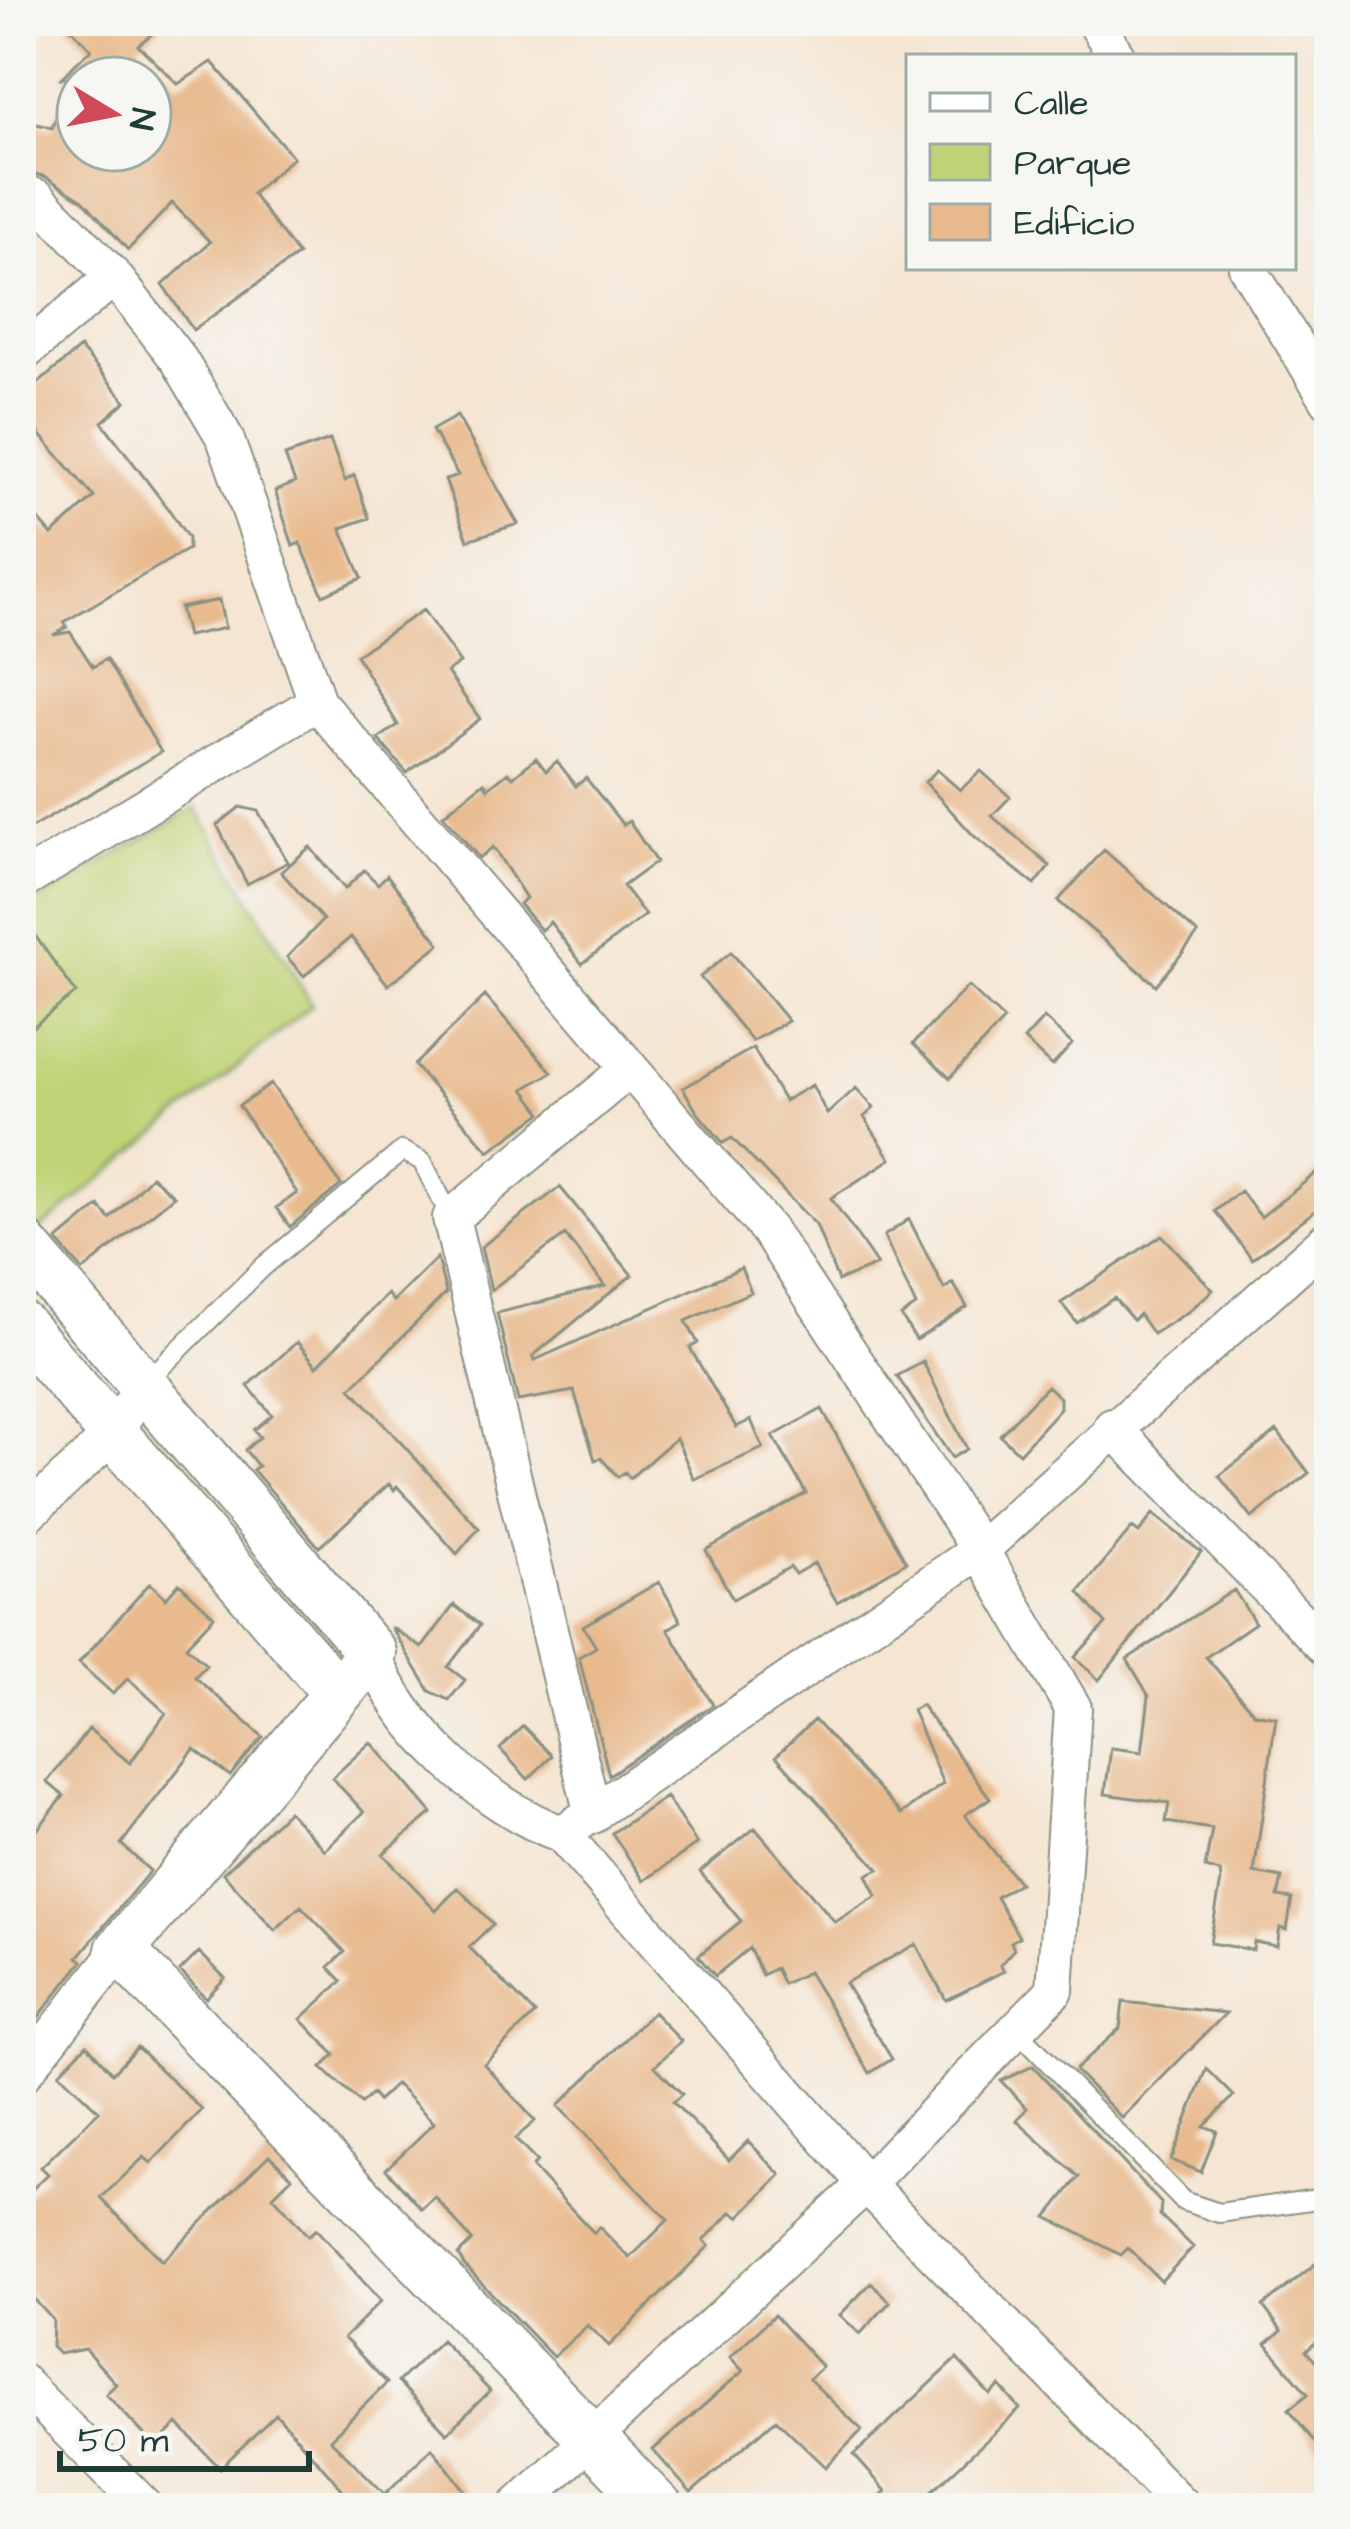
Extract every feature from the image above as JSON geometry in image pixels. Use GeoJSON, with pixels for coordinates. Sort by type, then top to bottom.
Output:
{"type":"FeatureCollection","features":[{"type":"Feature","properties":{"kind":"street"},"geometry":{"type":"LineString","coordinates":[[1095,21],[1115,54]]}},
{"type":"Feature","properties":{"kind":"street"},"geometry":{"type":"LineString","coordinates":[[21,192],[38,198],[114,277],[178,360],[225,438],[317,702],[769,1230],[980,1550],[1073,1708],[1055,1990],[866,2184],[516,2508]]}},
{"type":"Feature","properties":{"kind":"street"},"geometry":{"type":"LineString","coordinates":[[1249,270],[1329,400]]}},
{"type":"Feature","properties":{"kind":"street"},"geometry":{"type":"LineString","coordinates":[[21,356],[114,277]]}},
{"type":"Feature","properties":{"kind":"street"},"geometry":{"type":"LineString","coordinates":[[21,882],[317,702]]}},
{"type":"Feature","properties":{"kind":"street"},"geometry":{"type":"LineString","coordinates":[[628,1070],[451,1218],[578,1824],[866,2184],[1184,2508]]}},
{"type":"Feature","properties":{"kind":"street"},"geometry":{"type":"LineString","coordinates":[[21,1242],[372,1653],[386,1690],[424,1733],[522,1820],[578,1824],[980,1550],[1112,1427],[1329,1238]]}},
{"type":"Feature","properties":{"kind":"street"},"geometry":{"type":"LineString","coordinates":[[21,1326],[337,1693]]}},
{"type":"Feature","properties":{"kind":"street"},"geometry":{"type":"LineString","coordinates":[[21,1520],[113,1434],[143,1385]]}},
{"type":"Feature","properties":{"kind":"street"},"geometry":{"type":"LineString","coordinates":[[1112,1427],[1329,1651]]}},
{"type":"Feature","properties":{"kind":"street"},"geometry":{"type":"LineString","coordinates":[[21,2077],[120,1950],[372,1653]]}},
{"type":"Feature","properties":{"kind":"street"},"geometry":{"type":"LineString","coordinates":[[120,1950],[659,2508]]}},
{"type":"Feature","properties":{"kind":"street"},"geometry":{"type":"LineString","coordinates":[[21,2382],[146,2508]]}},
{"type":"Feature","properties":{"kind":"lane"},"geometry":{"type":"LineString","coordinates":[[143,1385],[264,1266],[402,1151],[422,1162],[451,1218]]}},
{"type":"Feature","properties":{"kind":"lane"},"geometry":{"type":"LineString","coordinates":[[1018,2031],[1183,2201],[1219,2213],[1317,2198],[1329,2213]]}},
{"type":"Feature","properties":{"kind":"green space"},"geometry":{"type":"Polygon","coordinates":[[[196,807],[312,1005],[34,1235],[21,1220],[21,911],[196,807]]]}},
{"type":"Feature","properties":{"kind":"building"},"geometry":{"type":"Polygon","coordinates":[[[64,21],[168,21],[138,45],[147,54],[86,54],[91,49],[64,21]]]}},
{"type":"Feature","properties":{"kind":"building"},"geometry":{"type":"Polygon","coordinates":[[[212,62],[293,157],[252,194],[298,255],[193,330],[163,285],[210,242],[172,203],[128,250],[83,200],[46,177],[21,170],[21,120],[52,128],[54,123],[54,174],[174,174],[174,80],[178,84],[212,62]]]}},
{"type":"Feature","properties":{"kind":"building"},"geometry":{"type":"Polygon","coordinates":[[[80,348],[126,401],[102,422],[170,511],[188,538],[188,549],[64,622],[67,627],[53,635],[70,632],[93,667],[106,659],[161,752],[21,834],[21,499],[52,535],[94,497],[28,420],[21,398],[80,348]]]}},
{"type":"Feature","properties":{"kind":"building"},"geometry":{"type":"Polygon","coordinates":[[[457,416],[518,524],[468,540],[445,480],[458,475],[432,430],[457,416]]]}},
{"type":"Feature","properties":{"kind":"building"},"geometry":{"type":"Polygon","coordinates":[[[330,440],[345,481],[354,475],[369,518],[341,528],[362,578],[323,595],[300,543],[293,546],[275,491],[295,483],[285,456],[330,440]]]}},
{"type":"Feature","properties":{"kind":"building"},"geometry":{"type":"Polygon","coordinates":[[[219,600],[225,628],[187,636],[180,608],[219,600]]]}},
{"type":"Feature","properties":{"kind":"building"},"geometry":{"type":"Polygon","coordinates":[[[423,610],[460,663],[447,672],[480,719],[407,773],[378,739],[398,725],[356,655],[423,610]]]}},
{"type":"Feature","properties":{"kind":"building"},"geometry":{"type":"Polygon","coordinates":[[[536,758],[546,771],[557,761],[576,786],[586,778],[623,825],[629,821],[656,862],[623,886],[645,915],[582,964],[550,922],[541,930],[519,904],[526,898],[493,847],[479,858],[443,815],[484,782],[488,788],[508,772],[513,777],[536,758]]]}},
{"type":"Feature","properties":{"kind":"building"},"geometry":{"type":"Polygon","coordinates":[[[937,770],[960,790],[981,771],[1010,797],[992,816],[1050,866],[1035,885],[974,836],[925,782],[937,770]]]}},
{"type":"Feature","properties":{"kind":"building"},"geometry":{"type":"Polygon","coordinates":[[[240,807],[258,811],[288,862],[247,884],[217,825],[240,807]]]}},
{"type":"Feature","properties":{"kind":"building"},"geometry":{"type":"Polygon","coordinates":[[[310,847],[345,889],[364,870],[378,884],[387,875],[440,944],[388,985],[351,937],[304,976],[287,957],[323,920],[281,872],[310,847]]]}},
{"type":"Feature","properties":{"kind":"building"},"geometry":{"type":"Polygon","coordinates":[[[1104,850],[1198,934],[1156,985],[1058,901],[1104,850]]]}},
{"type":"Feature","properties":{"kind":"building"},"geometry":{"type":"Polygon","coordinates":[[[21,916],[76,993],[21,1036],[21,916]]]}},
{"type":"Feature","properties":{"kind":"building"},"geometry":{"type":"Polygon","coordinates":[[[731,952],[788,1021],[752,1041],[700,977],[731,952]]]}},
{"type":"Feature","properties":{"kind":"building"},"geometry":{"type":"Polygon","coordinates":[[[968,986],[1004,1020],[950,1078],[913,1044],[968,986]]]}},
{"type":"Feature","properties":{"kind":"building"},"geometry":{"type":"Polygon","coordinates":[[[485,996],[552,1072],[524,1089],[542,1113],[489,1151],[414,1065],[485,996]]]}},
{"type":"Feature","properties":{"kind":"building"},"geometry":{"type":"Polygon","coordinates":[[[1044,1018],[1072,1044],[1052,1066],[1024,1040],[1044,1018]]]}},
{"type":"Feature","properties":{"kind":"building"},"geometry":{"type":"Polygon","coordinates":[[[753,1048],[784,1101],[812,1085],[827,1114],[856,1088],[874,1108],[864,1117],[891,1159],[831,1198],[877,1265],[838,1281],[816,1225],[732,1138],[723,1143],[683,1088],[753,1048]]]}},
{"type":"Feature","properties":{"kind":"building"},"geometry":{"type":"Polygon","coordinates":[[[271,1084],[341,1185],[290,1227],[276,1208],[297,1193],[239,1106],[271,1084]]]}},
{"type":"Feature","properties":{"kind":"building"},"geometry":{"type":"Polygon","coordinates":[[[1329,1163],[1329,1200],[1252,1259],[1215,1211],[1240,1191],[1261,1217],[1329,1163]]]}},
{"type":"Feature","properties":{"kind":"building"},"geometry":{"type":"Polygon","coordinates":[[[151,1176],[174,1196],[83,1271],[57,1241],[99,1206],[110,1219],[151,1176]]]}},
{"type":"Feature","properties":{"kind":"building"},"geometry":{"type":"Polygon","coordinates":[[[560,1187],[632,1275],[533,1356],[535,1360],[741,1268],[751,1292],[686,1321],[698,1343],[690,1348],[736,1427],[751,1420],[763,1448],[694,1479],[676,1438],[630,1478],[625,1472],[618,1477],[601,1458],[595,1460],[574,1391],[518,1401],[497,1313],[605,1286],[565,1235],[491,1290],[481,1247],[560,1187]]]}},
{"type":"Feature","properties":{"kind":"building"},"geometry":{"type":"Polygon","coordinates":[[[909,1219],[944,1289],[953,1283],[967,1307],[916,1340],[901,1316],[916,1306],[884,1236],[909,1219]]]}},
{"type":"Feature","properties":{"kind":"building"},"geometry":{"type":"Polygon","coordinates":[[[1162,1235],[1213,1290],[1153,1334],[1139,1314],[1133,1320],[1114,1298],[1077,1323],[1061,1303],[1162,1235]]]}},
{"type":"Feature","properties":{"kind":"building"},"geometry":{"type":"Polygon","coordinates":[[[437,1258],[446,1293],[351,1388],[479,1528],[457,1554],[397,1486],[394,1490],[389,1484],[319,1547],[253,1470],[258,1466],[245,1450],[260,1437],[254,1430],[272,1415],[248,1386],[297,1342],[317,1366],[387,1294],[393,1301],[437,1258]]]}},
{"type":"Feature","properties":{"kind":"building"},"geometry":{"type":"Polygon","coordinates":[[[923,1362],[967,1449],[952,1458],[897,1376],[923,1362]]]}},
{"type":"Feature","properties":{"kind":"building"},"geometry":{"type":"Polygon","coordinates":[[[1047,1386],[1060,1398],[1060,1408],[1019,1453],[1000,1435],[1047,1386]]]}},
{"type":"Feature","properties":{"kind":"building"},"geometry":{"type":"Polygon","coordinates":[[[822,1409],[906,1562],[837,1602],[814,1563],[795,1574],[790,1567],[733,1599],[706,1550],[806,1493],[773,1436],[822,1409]]]}},
{"type":"Feature","properties":{"kind":"building"},"geometry":{"type":"Polygon","coordinates":[[[1277,1431],[1309,1473],[1252,1518],[1219,1476],[1277,1431]]]}},
{"type":"Feature","properties":{"kind":"building"},"geometry":{"type":"Polygon","coordinates":[[[1153,1514],[1201,1552],[1099,1680],[1075,1657],[1106,1624],[1079,1592],[1132,1528],[1139,1533],[1153,1514]]]}},
{"type":"Feature","properties":{"kind":"building"},"geometry":{"type":"Polygon","coordinates":[[[659,1582],[681,1621],[668,1629],[713,1705],[609,1775],[579,1657],[596,1647],[583,1626],[659,1582]]]}},
{"type":"Feature","properties":{"kind":"building"},"geometry":{"type":"Polygon","coordinates":[[[150,1583],[166,1598],[179,1583],[214,1616],[186,1646],[206,1665],[195,1677],[263,1737],[230,1776],[194,1749],[121,1844],[150,1871],[78,1957],[83,1961],[21,2039],[21,1850],[64,1796],[47,1782],[89,1729],[130,1763],[166,1713],[128,1678],[113,1694],[79,1663],[150,1583]]]}},
{"type":"Feature","properties":{"kind":"building"},"geometry":{"type":"Polygon","coordinates":[[[1234,1590],[1255,1623],[1206,1657],[1254,1713],[1276,1717],[1254,1873],[1282,1878],[1278,1897],[1292,1899],[1287,1930],[1280,1928],[1277,1946],[1254,1942],[1253,1950],[1210,1943],[1221,1881],[1220,1872],[1205,1868],[1212,1829],[1166,1822],[1169,1803],[1105,1794],[1111,1748],[1142,1752],[1149,1696],[1127,1659],[1234,1590]]]}},
{"type":"Feature","properties":{"kind":"building"},"geometry":{"type":"Polygon","coordinates":[[[454,1605],[480,1625],[448,1667],[465,1680],[449,1700],[430,1691],[391,1627],[422,1648],[454,1605]]]}},
{"type":"Feature","properties":{"kind":"building"},"geometry":{"type":"Polygon","coordinates":[[[921,1705],[990,1798],[965,1815],[1019,1883],[996,1897],[1019,1937],[1011,1942],[1014,1949],[1000,1965],[1004,1971],[946,2000],[916,1944],[845,1983],[892,2059],[870,2073],[808,1972],[783,1984],[775,1968],[762,1975],[749,1948],[715,1976],[698,1956],[741,1921],[700,1872],[755,1828],[835,1922],[877,1896],[867,1875],[879,1869],[776,1756],[814,1720],[901,1814],[943,1784],[912,1710],[921,1705]]]}},
{"type":"Feature","properties":{"kind":"building"},"geometry":{"type":"Polygon","coordinates":[[[523,1726],[552,1756],[528,1779],[500,1749],[523,1726]]]}},
{"type":"Feature","properties":{"kind":"building"},"geometry":{"type":"Polygon","coordinates":[[[371,1742],[432,1813],[383,1854],[436,1910],[458,1888],[493,1924],[469,1947],[535,2014],[484,2064],[535,2121],[515,2139],[537,2162],[532,2167],[594,2233],[599,2227],[630,2258],[668,2220],[558,2106],[653,2012],[681,2041],[655,2066],[682,2094],[673,2102],[729,2160],[748,2141],[781,2175],[739,2217],[732,2212],[704,2240],[709,2246],[609,2346],[588,2325],[553,2357],[465,2266],[458,2255],[472,2241],[435,2197],[422,2209],[386,2169],[434,2123],[396,2084],[378,2101],[372,2094],[361,2104],[322,2068],[335,2055],[301,2019],[342,1981],[329,1967],[345,1952],[301,1906],[275,1930],[223,1873],[288,1811],[325,1850],[364,1812],[332,1778],[371,1742]]]}},
{"type":"Feature","properties":{"kind":"building"},"geometry":{"type":"Polygon","coordinates":[[[666,1797],[697,1844],[644,1881],[612,1833],[666,1797]]]}},
{"type":"Feature","properties":{"kind":"building"},"geometry":{"type":"Polygon","coordinates":[[[199,1952],[225,1978],[206,1998],[180,1971],[199,1952]]]}},
{"type":"Feature","properties":{"kind":"building"},"geometry":{"type":"Polygon","coordinates":[[[1123,2002],[1226,2013],[1122,2118],[1075,2070],[1120,2028],[1123,2002]]]}},
{"type":"Feature","properties":{"kind":"building"},"geometry":{"type":"Polygon","coordinates":[[[87,2044],[112,2073],[137,2047],[202,2110],[151,2163],[144,2157],[101,2198],[162,2261],[269,2155],[292,2177],[273,2196],[308,2236],[316,2229],[381,2301],[344,2338],[387,2383],[330,2439],[385,2494],[432,2448],[468,2494],[454,2508],[324,2508],[343,2490],[276,2414],[220,2468],[178,2424],[155,2446],[106,2394],[116,2384],[85,2349],[59,2354],[52,2347],[53,2320],[21,2285],[21,2262],[28,2254],[21,2246],[21,2200],[48,2174],[41,2167],[99,2111],[59,2073],[87,2044]]]}},
{"type":"Feature","properties":{"kind":"building"},"geometry":{"type":"Polygon","coordinates":[[[1033,2066],[1161,2203],[1160,2215],[1193,2247],[1161,2281],[1128,2248],[1121,2255],[1047,2217],[1079,2177],[1017,2121],[1027,2108],[1001,2081],[1033,2066]]]}},
{"type":"Feature","properties":{"kind":"building"},"geometry":{"type":"Polygon","coordinates":[[[1207,2069],[1234,2096],[1204,2126],[1217,2131],[1201,2172],[1171,2160],[1207,2069]]]}},
{"type":"Feature","properties":{"kind":"building"},"geometry":{"type":"Polygon","coordinates":[[[1329,2253],[1329,2331],[1306,2351],[1329,2377],[1329,2461],[1289,2409],[1308,2394],[1266,2344],[1282,2331],[1263,2306],[1329,2253]]]}},
{"type":"Feature","properties":{"kind":"building"},"geometry":{"type":"Polygon","coordinates":[[[871,2283],[890,2302],[860,2334],[840,2315],[871,2283]]]}},
{"type":"Feature","properties":{"kind":"building"},"geometry":{"type":"Polygon","coordinates":[[[774,2315],[822,2367],[809,2379],[862,2430],[826,2467],[776,2419],[691,2493],[653,2450],[743,2371],[730,2357],[774,2315]]]}},
{"type":"Feature","properties":{"kind":"building"},"geometry":{"type":"Polygon","coordinates":[[[441,2340],[490,2391],[447,2433],[398,2382],[441,2340]]]}},
{"type":"Feature","properties":{"kind":"building"},"geometry":{"type":"Polygon","coordinates":[[[957,2359],[990,2395],[1000,2386],[1020,2409],[914,2508],[866,2508],[886,2491],[854,2455],[957,2359]]]}}]}
